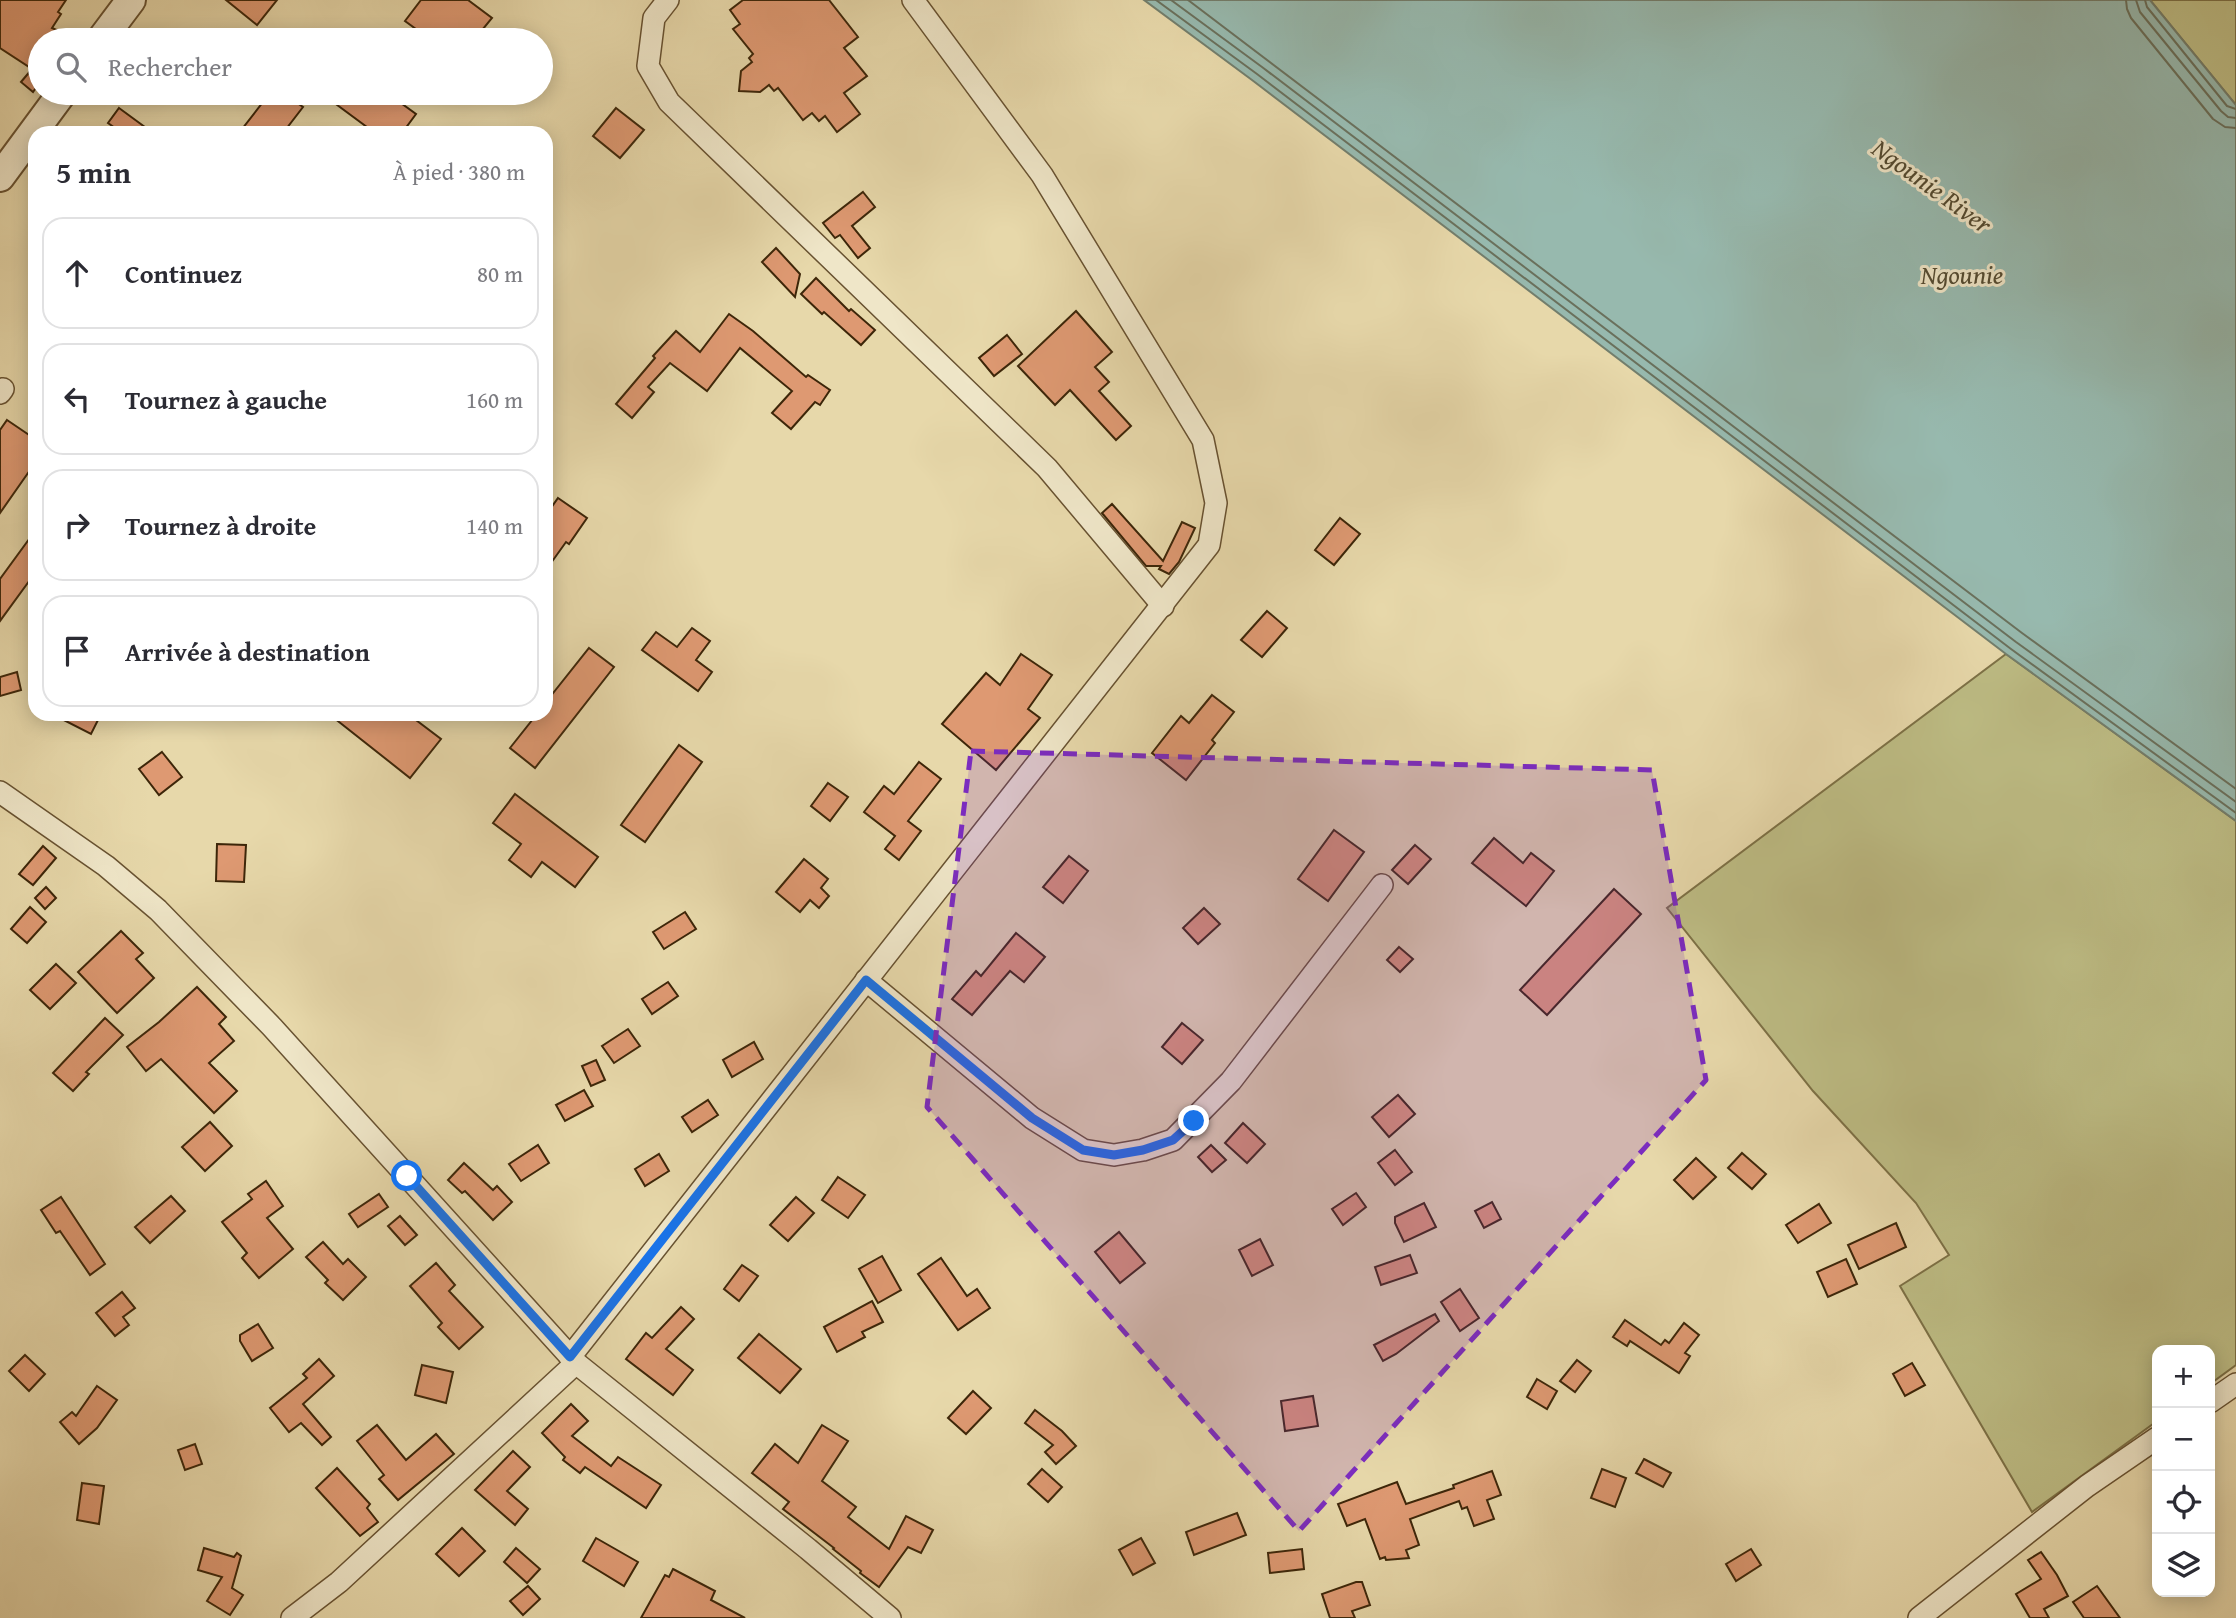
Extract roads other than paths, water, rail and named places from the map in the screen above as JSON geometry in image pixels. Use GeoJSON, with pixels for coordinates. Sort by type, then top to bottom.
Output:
{"type":"FeatureCollection","features":[{"type":"Feature","properties":{"kind":"street"},"geometry":{"type":"LineString","coordinates":[[110,28],[131,0]]}},
{"type":"Feature","properties":{"kind":"street"},"geometry":{"type":"LineString","coordinates":[[668,0],[654,18],[648,66],[669,102],[1048,468],[1163,606]]}},
{"type":"Feature","properties":{"kind":"street"},"geometry":{"type":"LineString","coordinates":[[292,1618],[339,1582],[573,1360],[866,980],[1209,545],[1216,503],[1203,440],[1042,175],[913,0]]}},
{"type":"Feature","properties":{"kind":"street"},"geometry":{"type":"LineString","coordinates":[[38,126],[53,105]]}},
{"type":"Feature","properties":{"kind":"street"},"geometry":{"type":"LineString","coordinates":[[0,177],[28,139]]}},
{"type":"Feature","properties":{"kind":"street"},"geometry":{"type":"LineString","coordinates":[[0,792],[106,866],[158,910],[272,1027],[573,1360],[890,1618]]}},
{"type":"Feature","properties":{"kind":"street"},"geometry":{"type":"LineString","coordinates":[[866,980],[1032,1118],[1073,1144],[1083,1150],[1114,1155],[1143,1150],[1173,1140],[1231,1081],[1382,885]]}},
{"type":"Feature","properties":{"kind":"street"},"geometry":{"type":"LineString","coordinates":[[2215,1399],[2236,1384]]}},
{"type":"Feature","properties":{"kind":"street"},"geometry":{"type":"LineString","coordinates":[[1919,1618],[2087,1486],[2152,1441]]}},
{"type":"Feature","properties":{"kind":"water","name":"Ngounie"},"geometry":{"type":"Polygon","coordinates":[[[1144,0],[2150,0],[2236,105],[2236,821],[2006,654],[1144,0]]]}},
{"type":"Feature","properties":{"kind":"water label","name":"Ngounie River"},"geometry":{"type":"Point","coordinates":[1932,186]}}]}
